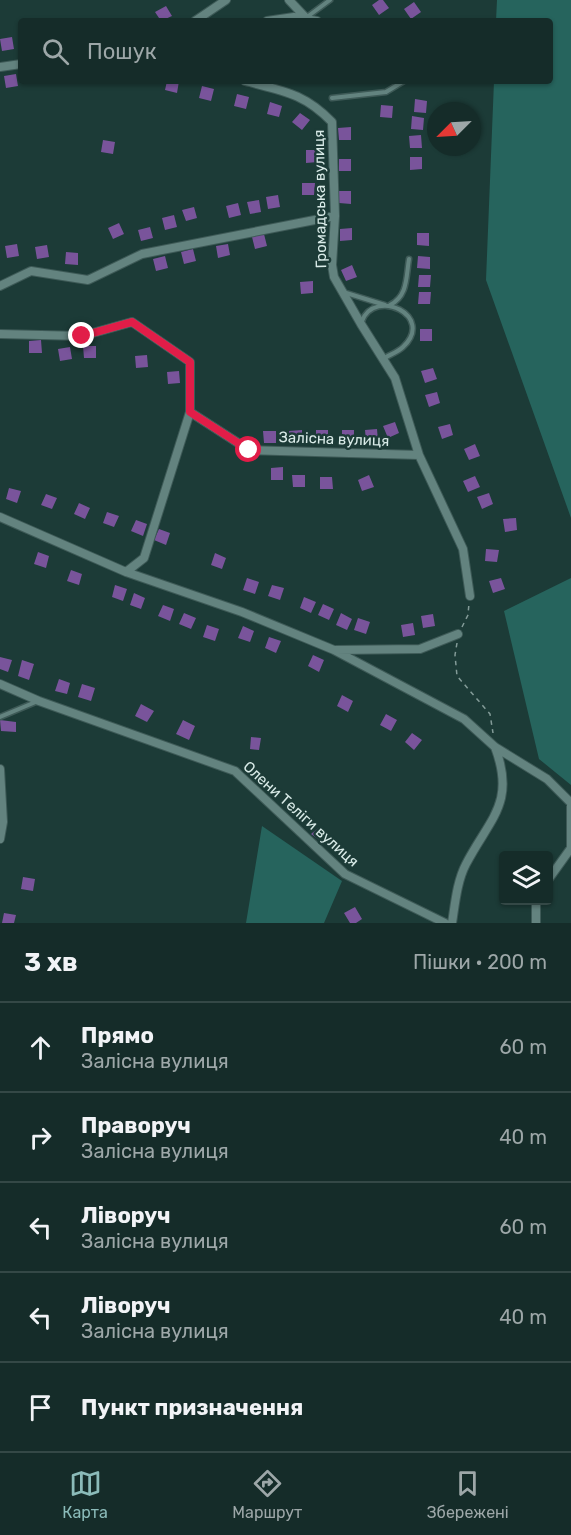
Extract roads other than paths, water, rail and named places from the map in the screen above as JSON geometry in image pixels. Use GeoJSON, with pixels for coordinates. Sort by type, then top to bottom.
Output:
{"type":"FeatureCollection","features":[{"type":"Feature","properties":{"kind":"street"},"geometry":{"type":"LineString","coordinates":[[199,18],[226,0]]}},
{"type":"Feature","properties":{"kind":"street"},"geometry":{"type":"LineString","coordinates":[[289,0],[306,18]]}},
{"type":"Feature","properties":{"kind":"street"},"geometry":{"type":"LineString","coordinates":[[280,18],[306,18]]}},
{"type":"Feature","properties":{"kind":"street"},"geometry":{"type":"LineString","coordinates":[[0,67],[18,64]]}},
{"type":"Feature","properties":{"kind":"street","name":"Громадська вулиця"},"geometry":{"type":"LineString","coordinates":[[256,84],[296,95],[311,102],[332,122],[335,216],[332,265],[334,276],[375,349],[395,378],[419,455],[463,549],[470,596]]}},
{"type":"Feature","properties":{"kind":"street"},"geometry":{"type":"LineString","coordinates":[[0,286],[31,272],[88,280],[142,254],[335,216]]}},
{"type":"Feature","properties":{"kind":"street"},"geometry":{"type":"LineString","coordinates":[[0,334],[82,336],[132,322],[190,362],[190,412],[144,558],[126,572]]}},
{"type":"Feature","properties":{"kind":"street","name":"Залісна вулиця"},"geometry":{"type":"LineString","coordinates":[[190,412],[249,450],[419,455]]}},
{"type":"Feature","properties":{"kind":"street"},"geometry":{"type":"LineString","coordinates":[[0,517],[126,572],[242,612],[334,650],[464,719],[495,747],[547,779],[571,803],[571,848],[553,874]]}},
{"type":"Feature","properties":{"kind":"street"},"geometry":{"type":"LineString","coordinates":[[334,650],[420,649],[458,634]]}},
{"type":"Feature","properties":{"kind":"street","name":"Олени Теліги вулиця"},"geometry":{"type":"LineString","coordinates":[[0,684],[39,701],[235,771],[345,874],[445,923]]}},
{"type":"Feature","properties":{"kind":"street"},"geometry":{"type":"LineString","coordinates":[[452,923],[465,866],[499,807],[504,788],[501,765],[495,747]]}},
{"type":"Feature","properties":{"kind":"street"},"geometry":{"type":"LineString","coordinates":[[0,770],[3,822],[0,840]]}},
{"type":"Feature","properties":{"kind":"street"},"geometry":{"type":"LineString","coordinates":[[536,905],[536,923]]}},
{"type":"Feature","properties":{"kind":"lane"},"geometry":{"type":"LineString","coordinates":[[306,18],[330,0]]}},
{"type":"Feature","properties":{"kind":"lane"},"geometry":{"type":"LineString","coordinates":[[332,98],[386,92],[399,84]]}},
{"type":"Feature","properties":{"kind":"lane"},"geometry":{"type":"LineString","coordinates":[[361,324],[367,313],[388,306],[403,296],[409,259]]}},
{"type":"Feature","properties":{"kind":"lane"},"geometry":{"type":"LineString","coordinates":[[342,292],[399,308],[410,318],[413,327],[405,346],[384,363]]}},
{"type":"Feature","properties":{"kind":"lane"},"geometry":{"type":"LineString","coordinates":[[375,349],[393,354]]}},
{"type":"Feature","properties":{"kind":"lane"},"geometry":{"type":"LineString","coordinates":[[384,363],[393,354]]}},
{"type":"Feature","properties":{"kind":"lane"},"geometry":{"type":"LineString","coordinates":[[0,717],[39,701]]}}]}
